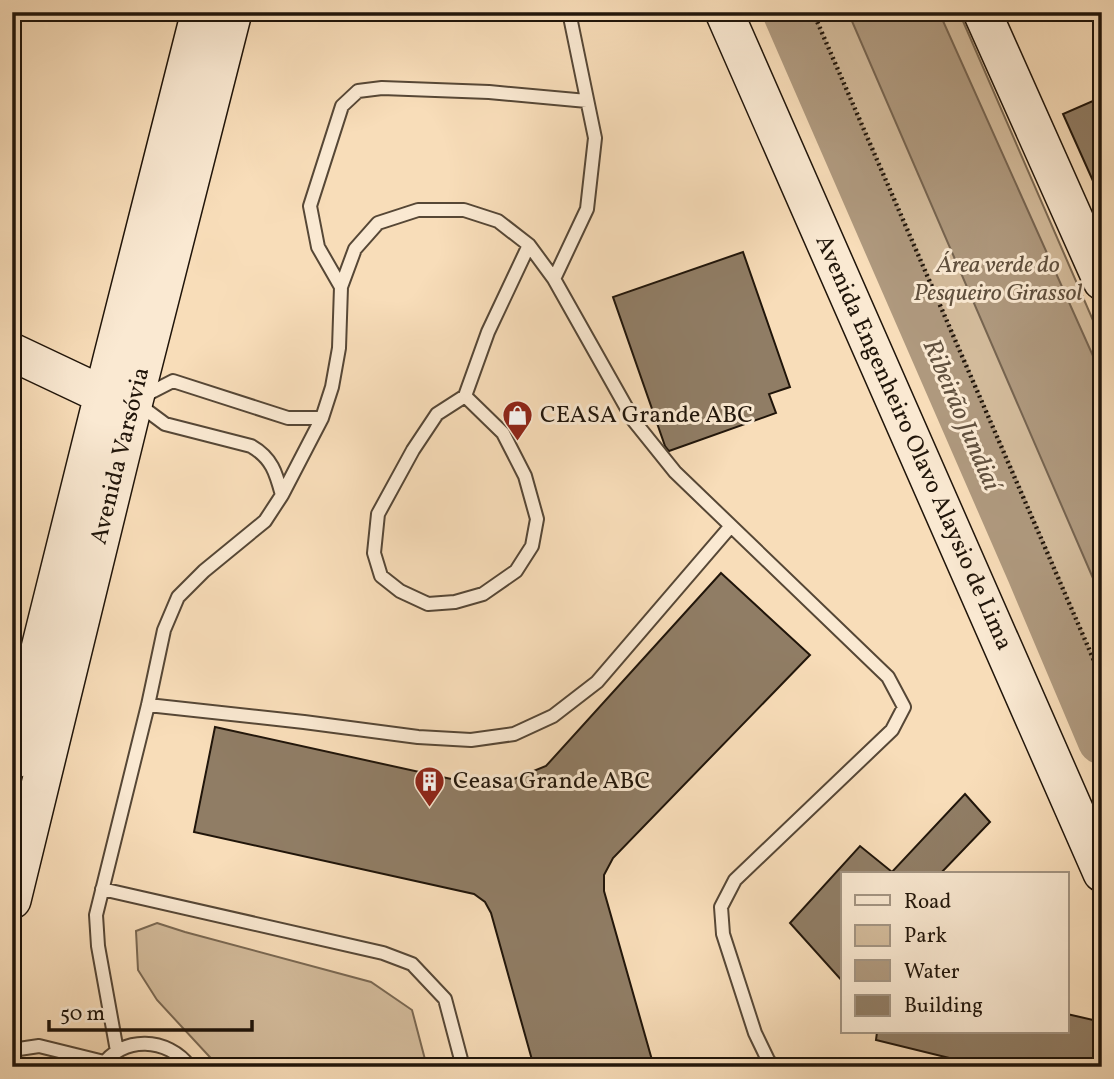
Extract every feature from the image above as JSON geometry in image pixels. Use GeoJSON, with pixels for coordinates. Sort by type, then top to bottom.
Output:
{"type":"FeatureCollection","features":[{"type":"Feature","properties":{"kind":"main road","name":"Avenida Varsóvia"},"geometry":{"type":"LineString","coordinates":[[12,900],[200,12]]}},
{"type":"Feature","properties":{"kind":"main road","name":"Avenida Varsóvia"},"geometry":{"type":"LineString","coordinates":[[12,761],[233,12]]}},
{"type":"Feature","properties":{"kind":"main road","name":"Avenida Engenheiro Olavo Alaysio de Lima"},"geometry":{"type":"LineString","coordinates":[[724,12],[1102,873]]}},
{"type":"Feature","properties":{"kind":"main road"},"geometry":{"type":"LineString","coordinates":[[982,12],[1102,281]]}},
{"type":"Feature","properties":{"kind":"main road"},"geometry":{"type":"LineString","coordinates":[[12,352],[119,398]]}},
{"type":"Feature","properties":{"kind":"lane"},"geometry":{"type":"LineString","coordinates":[[554,279],[587,209],[595,138],[569,12]]}},
{"type":"Feature","properties":{"kind":"lane"},"geometry":{"type":"LineString","coordinates":[[341,287],[318,247],[310,206],[342,106],[358,91],[382,88],[489,92],[587,101]]}},
{"type":"Feature","properties":{"kind":"lane"},"geometry":{"type":"LineString","coordinates":[[117,1051],[98,946],[96,915],[164,631],[178,597],[265,521],[282,495],[322,418],[332,387],[339,348],[341,287],[355,249],[378,223],[418,210],[464,210],[498,221],[529,245],[554,279],[634,421],[675,472],[888,677],[904,707],[892,730],[735,880],[721,907],[723,933],[735,971],[755,1032],[773,1067]]}},
{"type":"Feature","properties":{"kind":"lane"},"geometry":{"type":"LineString","coordinates":[[466,396],[503,433],[525,476],[537,519],[532,546],[516,571],[483,593],[455,602],[428,604],[400,591],[382,576],[374,553],[378,514],[413,450],[437,414],[466,396],[488,332],[529,245]]}},
{"type":"Feature","properties":{"kind":"lane"},"geometry":{"type":"LineString","coordinates":[[119,398],[173,381],[288,418],[322,418]]}},
{"type":"Feature","properties":{"kind":"lane"},"geometry":{"type":"LineString","coordinates":[[119,398],[165,424],[251,446],[263,453],[276,472],[282,495]]}},
{"type":"Feature","properties":{"kind":"lane"},"geometry":{"type":"LineString","coordinates":[[148,705],[418,737],[471,740],[514,734],[554,716],[597,682],[730,527]]}},
{"type":"Feature","properties":{"kind":"lane"},"geometry":{"type":"LineString","coordinates":[[102,889],[383,953],[412,964],[445,999],[463,1067]]}},
{"type":"Feature","properties":{"kind":"lane"},"geometry":{"type":"LineString","coordinates":[[12,1050],[39,1046],[102,1065],[117,1051],[134,1044],[152,1044],[169,1048],[190,1067]]}},
{"type":"Feature","properties":{"kind":"path"},"geometry":{"type":"LineString","coordinates":[[813,12],[1102,679]]}},
{"type":"Feature","properties":{"kind":"green space","name":"Área verde do Pesqueiro Girassol"},"geometry":{"type":"Polygon","coordinates":[[[805,12],[959,12],[1102,341],[1102,700],[805,12]]]}},
{"type":"Feature","properties":{"kind":"green space"},"geometry":{"type":"Polygon","coordinates":[[[157,923],[371,982],[412,1010],[427,1067],[219,1067],[157,1000],[138,970],[136,931],[157,923]]]}},
{"type":"Feature","properties":{"kind":"water"},"geometry":{"type":"Polygon","coordinates":[[[848,12],[939,12],[1102,376],[1102,599],[848,12]]]}},
{"type":"Feature","properties":{"kind":"building"},"geometry":{"type":"Polygon","coordinates":[[[1102,97],[1102,201],[1063,114],[1102,97]]]}},
{"type":"Feature","properties":{"kind":"building"},"geometry":{"type":"Polygon","coordinates":[[[743,252],[790,387],[769,394],[776,413],[669,451],[613,297],[743,252]]]}},
{"type":"Feature","properties":{"kind":"building","name":"Ceasa Grande ABC"},"geometry":{"type":"Polygon","coordinates":[[[721,573],[810,655],[613,858],[604,875],[604,891],[654,1067],[534,1067],[491,913],[485,902],[474,894],[194,832],[215,727],[483,786],[514,779],[546,766],[721,573]]]}},
{"type":"Feature","properties":{"kind":"building"},"geometry":{"type":"Polygon","coordinates":[[[965,794],[990,822],[942,872],[892,872],[965,794]]]}},
{"type":"Feature","properties":{"kind":"building"},"geometry":{"type":"Polygon","coordinates":[[[860,846],[892,872],[841,872],[841,980],[790,923],[860,846]]]}},
{"type":"Feature","properties":{"kind":"building"},"geometry":{"type":"Polygon","coordinates":[[[1068,1014],[1102,1022],[1102,1067],[986,1067],[876,1040],[877,1034],[1068,1034],[1068,1014]]]}},
{"type":"Feature","properties":{"kind":"waterway","name":"Ribeirão Jundiaí"},"geometry":{"type":"LineString","coordinates":[[787,12],[1102,740]]}},
{"type":"Feature","properties":{"kind":"place","name":"CEASA Grande ABC"},"geometry":{"type":"Point","coordinates":[517,443]}},
{"type":"Feature","properties":{"kind":"place","name":"Ceasa Grande ABC"},"geometry":{"type":"Point","coordinates":[430,809]}}]}
